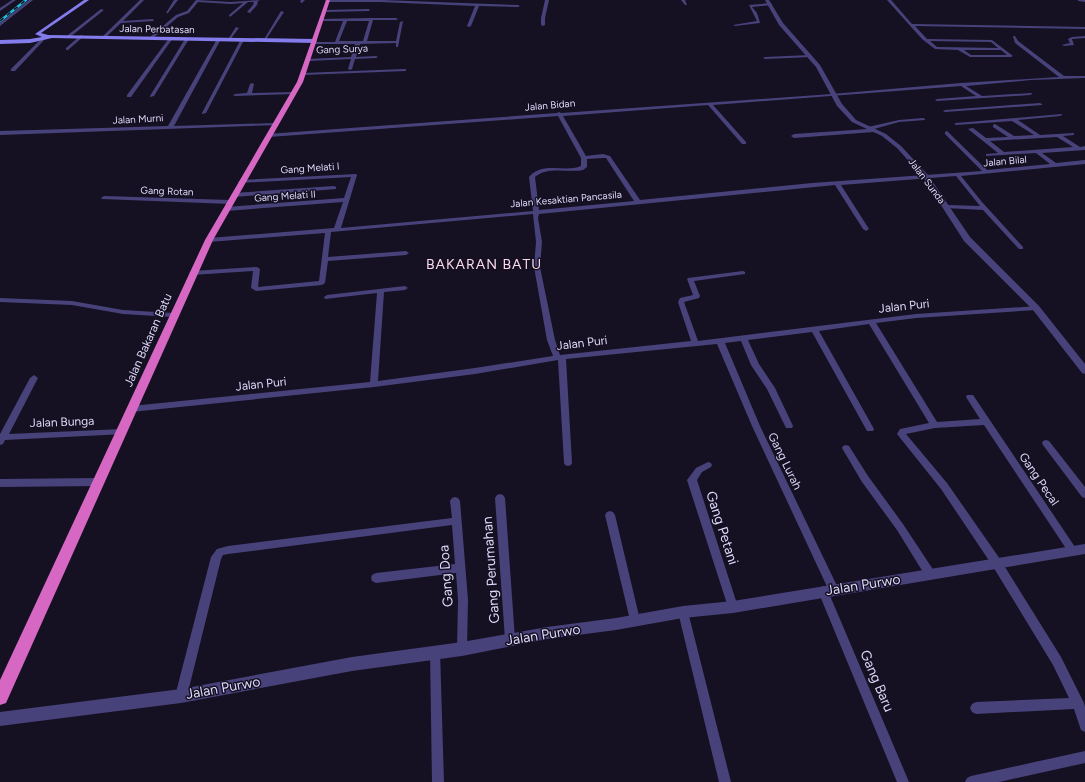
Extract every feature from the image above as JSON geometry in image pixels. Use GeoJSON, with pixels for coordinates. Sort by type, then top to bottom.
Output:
{"type":"FeatureCollection","features":[{"type":"Feature","properties":{"kind":"highway","name":"Jalan Bakaran Batu"},"geometry":{"type":"LineString","coordinates":[[0,697],[3,686],[122,432],[192,273],[241,182],[294,93],[308,60],[325,8]]}},
{"type":"Feature","properties":{"kind":"main road"},"geometry":{"type":"LineString","coordinates":[[52,36],[37,34],[87,0]]}},
{"type":"Feature","properties":{"kind":"main road","name":"Jalan Perbatasan"},"geometry":{"type":"LineString","coordinates":[[0,42],[25,41],[52,36],[82,36],[314,42]]}},
{"type":"Feature","properties":{"kind":"street"},"geometry":{"type":"LineString","coordinates":[[0,10],[14,0]]}},
{"type":"Feature","properties":{"kind":"street"},"geometry":{"type":"LineString","coordinates":[[0,26],[31,0]]}},
{"type":"Feature","properties":{"kind":"street"},"geometry":{"type":"LineString","coordinates":[[104,37],[142,0]]}},
{"type":"Feature","properties":{"kind":"street"},"geometry":{"type":"LineString","coordinates":[[167,12],[176,0]]}},
{"type":"Feature","properties":{"kind":"street"},"geometry":{"type":"LineString","coordinates":[[151,38],[176,17],[188,12],[198,1],[257,0],[255,6],[249,12]]}},
{"type":"Feature","properties":{"kind":"street"},"geometry":{"type":"LineString","coordinates":[[543,25],[547,0]]}},
{"type":"Feature","properties":{"kind":"street"},"geometry":{"type":"LineString","coordinates":[[889,0],[911,25],[926,40],[937,48],[1003,49]]}},
{"type":"Feature","properties":{"kind":"street"},"geometry":{"type":"LineString","coordinates":[[1080,0],[1085,2]]}},
{"type":"Feature","properties":{"kind":"street"},"geometry":{"type":"LineString","coordinates":[[230,16],[247,1]]}},
{"type":"Feature","properties":{"kind":"street"},"geometry":{"type":"LineString","coordinates":[[325,8],[380,1],[518,6]]}},
{"type":"Feature","properties":{"kind":"street"},"geometry":{"type":"LineString","coordinates":[[735,25],[758,22],[755,13],[750,6],[769,2]]}},
{"type":"Feature","properties":{"kind":"street","name":"Jalan Sunda"},"geometry":{"type":"LineString","coordinates":[[769,2],[781,24],[818,66],[832,95],[839,105],[854,121],[884,135],[895,142],[926,176],[967,239],[1036,308],[1083,368]]}},
{"type":"Feature","properties":{"kind":"street"},"geometry":{"type":"LineString","coordinates":[[469,26],[478,5]]}},
{"type":"Feature","properties":{"kind":"street"},"geometry":{"type":"LineString","coordinates":[[325,8],[369,10]]}},
{"type":"Feature","properties":{"kind":"street"},"geometry":{"type":"LineString","coordinates":[[325,8],[345,20],[396,19]]}},
{"type":"Feature","properties":{"kind":"street"},"geometry":{"type":"LineString","coordinates":[[69,36],[102,10]]}},
{"type":"Feature","properties":{"kind":"street"},"geometry":{"type":"LineString","coordinates":[[264,40],[282,12]]}},
{"type":"Feature","properties":{"kind":"street"},"geometry":{"type":"LineString","coordinates":[[365,42],[371,19]]}},
{"type":"Feature","properties":{"kind":"street"},"geometry":{"type":"LineString","coordinates":[[118,22],[153,20]]}},
{"type":"Feature","properties":{"kind":"street"},"geometry":{"type":"LineString","coordinates":[[336,43],[345,20]]}},
{"type":"Feature","properties":{"kind":"street"},"geometry":{"type":"LineString","coordinates":[[314,42],[365,42],[398,44],[402,22]]}},
{"type":"Feature","properties":{"kind":"street"},"geometry":{"type":"LineString","coordinates":[[911,25],[1085,28]]}},
{"type":"Feature","properties":{"kind":"street"},"geometry":{"type":"LineString","coordinates":[[1064,27],[1076,36],[1085,37]]}},
{"type":"Feature","properties":{"kind":"street"},"geometry":{"type":"LineString","coordinates":[[228,40],[237,28]]}},
{"type":"Feature","properties":{"kind":"street"},"geometry":{"type":"LineString","coordinates":[[67,49],[82,36]]}},
{"type":"Feature","properties":{"kind":"street"},"geometry":{"type":"LineString","coordinates":[[1064,45],[1073,44],[1070,39],[1076,36]]}},
{"type":"Feature","properties":{"kind":"street"},"geometry":{"type":"LineString","coordinates":[[1014,37],[1016,42],[1062,77]]}},
{"type":"Feature","properties":{"kind":"street"},"geometry":{"type":"LineString","coordinates":[[13,70],[44,38]]}},
{"type":"Feature","properties":{"kind":"street"},"geometry":{"type":"LineString","coordinates":[[130,96],[170,38]]}},
{"type":"Feature","properties":{"kind":"street"},"geometry":{"type":"LineString","coordinates":[[152,96],[187,39]]}},
{"type":"Feature","properties":{"kind":"street"},"geometry":{"type":"LineString","coordinates":[[171,126],[219,39]]}},
{"type":"Feature","properties":{"kind":"street"},"geometry":{"type":"LineString","coordinates":[[204,113],[242,40]]}},
{"type":"Feature","properties":{"kind":"street"},"geometry":{"type":"LineString","coordinates":[[926,40],[990,40],[994,41],[1011,56],[970,56],[960,49]]}},
{"type":"Feature","properties":{"kind":"street"},"geometry":{"type":"LineString","coordinates":[[350,69],[358,42]]}},
{"type":"Feature","properties":{"kind":"street","name":"Gang Surya"},"geometry":{"type":"LineString","coordinates":[[308,60],[354,58],[376,55],[375,62]]}},
{"type":"Feature","properties":{"kind":"street"},"geometry":{"type":"LineString","coordinates":[[765,58],[810,56]]}},
{"type":"Feature","properties":{"kind":"street"},"geometry":{"type":"LineString","coordinates":[[302,74],[404,70]]}},
{"type":"Feature","properties":{"kind":"street","name":"Jalan Bidan"},"geometry":{"type":"LineString","coordinates":[[269,135],[832,95],[1043,78],[1085,77]]}},
{"type":"Feature","properties":{"kind":"street"},"geometry":{"type":"LineString","coordinates":[[249,94],[252,84]]}},
{"type":"Feature","properties":{"kind":"street"},"geometry":{"type":"LineString","coordinates":[[961,84],[981,97]]}},
{"type":"Feature","properties":{"kind":"street"},"geometry":{"type":"LineString","coordinates":[[235,95],[294,93]]}},
{"type":"Feature","properties":{"kind":"street"},"geometry":{"type":"LineString","coordinates":[[936,100],[1030,94]]}},
{"type":"Feature","properties":{"kind":"street"},"geometry":{"type":"LineString","coordinates":[[957,99],[973,116]]}},
{"type":"Feature","properties":{"kind":"street"},"geometry":{"type":"LineString","coordinates":[[709,103],[744,143]]}},
{"type":"Feature","properties":{"kind":"street"},"geometry":{"type":"LineString","coordinates":[[956,124],[973,116],[1040,104]]}},
{"type":"Feature","properties":{"kind":"street"},"geometry":{"type":"LineString","coordinates":[[946,111],[973,116],[1013,119],[1060,115]]}},
{"type":"Feature","properties":{"kind":"street"},"geometry":{"type":"LineString","coordinates":[[559,114],[584,158],[584,167],[581,169],[545,170],[533,174],[532,180],[536,211],[535,218],[539,242],[537,267],[551,340],[560,358],[568,463]]}},
{"type":"Feature","properties":{"kind":"street"},"geometry":{"type":"LineString","coordinates":[[794,136],[872,129],[899,121],[923,118]]}},
{"type":"Feature","properties":{"kind":"street"},"geometry":{"type":"LineString","coordinates":[[1013,119],[1039,136]]}},
{"type":"Feature","properties":{"kind":"street","name":"Jalan Murni"},"geometry":{"type":"LineString","coordinates":[[0,133],[171,126],[276,124]]}},
{"type":"Feature","properties":{"kind":"street"},"geometry":{"type":"LineString","coordinates":[[995,126],[1013,138]]}},
{"type":"Feature","properties":{"kind":"street"},"geometry":{"type":"LineString","coordinates":[[971,129],[1003,154]]}},
{"type":"Feature","properties":{"kind":"street"},"geometry":{"type":"LineString","coordinates":[[947,133],[986,172]]}},
{"type":"Feature","properties":{"kind":"street"},"geometry":{"type":"LineString","coordinates":[[986,140],[1072,134]]}},
{"type":"Feature","properties":{"kind":"street"},"geometry":{"type":"LineString","coordinates":[[1058,135],[1078,148]]}},
{"type":"Feature","properties":{"kind":"street"},"geometry":{"type":"LineString","coordinates":[[988,155],[1085,148]]}},
{"type":"Feature","properties":{"kind":"street"},"geometry":{"type":"LineString","coordinates":[[1037,151],[1055,165]]}},
{"type":"Feature","properties":{"kind":"street"},"geometry":{"type":"LineString","coordinates":[[584,158],[603,156],[608,157],[638,202]]}},
{"type":"Feature","properties":{"kind":"street","name":"Jalan Bilal"},"geometry":{"type":"LineString","coordinates":[[926,176],[986,172],[1085,162]]}},
{"type":"Feature","properties":{"kind":"street"},"geometry":{"type":"LineString","coordinates":[[957,174],[984,208],[1021,248]]}},
{"type":"Feature","properties":{"kind":"street","name":"Gang Melati I"},"geometry":{"type":"LineString","coordinates":[[241,182],[354,175],[346,200]]}},
{"type":"Feature","properties":{"kind":"street","name":"Jalan Kesaktian Pancasila"},"geometry":{"type":"LineString","coordinates":[[209,240],[425,223],[536,211],[926,176]]}},
{"type":"Feature","properties":{"kind":"street"},"geometry":{"type":"LineString","coordinates":[[837,183],[866,229]]}},
{"type":"Feature","properties":{"kind":"street"},"geometry":{"type":"LineString","coordinates":[[230,202],[334,188]]}},
{"type":"Feature","properties":{"kind":"street","name":"Gang Rotan"},"geometry":{"type":"LineString","coordinates":[[104,198],[230,202]]}},
{"type":"Feature","properties":{"kind":"street"},"geometry":{"type":"LineString","coordinates":[[337,230],[346,200]]}},
{"type":"Feature","properties":{"kind":"street","name":"Gang Melati II"},"geometry":{"type":"LineString","coordinates":[[230,202],[346,200]]}},
{"type":"Feature","properties":{"kind":"street"},"geometry":{"type":"LineString","coordinates":[[947,207],[984,208]]}},
{"type":"Feature","properties":{"kind":"street"},"geometry":{"type":"LineString","coordinates":[[192,273],[257,269],[254,288],[256,289],[322,283],[328,231]]}},
{"type":"Feature","properties":{"kind":"street"},"geometry":{"type":"LineString","coordinates":[[324,259],[406,253]]}},
{"type":"Feature","properties":{"kind":"street"},"geometry":{"type":"LineString","coordinates":[[695,343],[681,302],[681,300],[696,296],[690,279],[743,273]]}},
{"type":"Feature","properties":{"kind":"street"},"geometry":{"type":"LineString","coordinates":[[327,297],[381,292],[405,288]]}},
{"type":"Feature","properties":{"kind":"street"},"geometry":{"type":"LineString","coordinates":[[374,384],[381,292]]}},
{"type":"Feature","properties":{"kind":"street"},"geometry":{"type":"LineString","coordinates":[[0,300],[72,303],[123,312],[173,315]]}},
{"type":"Feature","properties":{"kind":"street","name":"Jalan Puri"},"geometry":{"type":"LineString","coordinates":[[131,409],[374,384],[560,358],[720,341],[913,316],[1036,308]]}},
{"type":"Feature","properties":{"kind":"street"},"geometry":{"type":"LineString","coordinates":[[871,322],[935,425]]}},
{"type":"Feature","properties":{"kind":"street"},"geometry":{"type":"LineString","coordinates":[[814,328],[870,429]]}},
{"type":"Feature","properties":{"kind":"street"},"geometry":{"type":"LineString","coordinates":[[743,338],[755,365],[771,388],[789,426]]}},
{"type":"Feature","properties":{"kind":"street","name":"Gang Lurah"},"geometry":{"type":"LineString","coordinates":[[720,341],[828,590]]}},
{"type":"Feature","properties":{"kind":"street"},"geometry":{"type":"LineString","coordinates":[[2,440],[34,378]]}},
{"type":"Feature","properties":{"kind":"street","name":"Gang Pecal"},"geometry":{"type":"LineString","coordinates":[[970,397],[986,422],[1081,550]]}},
{"type":"Feature","properties":{"kind":"street"},"geometry":{"type":"LineString","coordinates":[[986,422],[935,425],[903,431],[901,434],[944,486],[996,562],[1056,661],[1078,703],[1085,726]]}},
{"type":"Feature","properties":{"kind":"street","name":"Jalan Bunga"},"geometry":{"type":"LineString","coordinates":[[2,440],[122,432]]}},
{"type":"Feature","properties":{"kind":"street"},"geometry":{"type":"LineString","coordinates":[[1046,443],[1085,494]]}},
{"type":"Feature","properties":{"kind":"street"},"geometry":{"type":"LineString","coordinates":[[846,448],[865,479],[900,527],[930,574]]}},
{"type":"Feature","properties":{"kind":"street","name":"Gang Petani"},"geometry":{"type":"LineString","coordinates":[[708,465],[699,470],[692,480],[733,607]]}},
{"type":"Feature","properties":{"kind":"street"},"geometry":{"type":"LineString","coordinates":[[0,483],[99,482]]}},
{"type":"Feature","properties":{"kind":"street","name":"Gang Perumahan"},"geometry":{"type":"LineString","coordinates":[[500,498],[510,640]]}},
{"type":"Feature","properties":{"kind":"street","name":"Gang Doa"},"geometry":{"type":"LineString","coordinates":[[456,501],[456,521],[463,600],[462,648]]}},
{"type":"Feature","properties":{"kind":"street"},"geometry":{"type":"LineString","coordinates":[[610,514],[635,620]]}},
{"type":"Feature","properties":{"kind":"street"},"geometry":{"type":"LineString","coordinates":[[181,696],[216,557],[220,552],[456,521]]}},
{"type":"Feature","properties":{"kind":"street","name":"Jalan Purwo"},"geometry":{"type":"LineString","coordinates":[[0,719],[181,696],[352,664],[462,648],[683,612],[733,607],[996,562],[1081,550]]}},
{"type":"Feature","properties":{"kind":"street"},"geometry":{"type":"LineString","coordinates":[[376,578],[460,568]]}},
{"type":"Feature","properties":{"kind":"street","name":"Gang Baru"},"geometry":{"type":"LineString","coordinates":[[828,590],[904,782]]}},
{"type":"Feature","properties":{"kind":"street"},"geometry":{"type":"LineString","coordinates":[[683,612],[725,782]]}},
{"type":"Feature","properties":{"kind":"street"},"geometry":{"type":"LineString","coordinates":[[435,651],[438,782]]}},
{"type":"Feature","properties":{"kind":"street"},"geometry":{"type":"LineString","coordinates":[[976,708],[1078,703]]}},
{"type":"Feature","properties":{"kind":"street"},"geometry":{"type":"LineString","coordinates":[[971,782],[990,780],[1085,757]]}},
{"type":"Feature","properties":{"kind":"railway"},"geometry":{"type":"LineString","coordinates":[[0,21],[26,0]]}},
{"type":"Feature","properties":{"kind":"district","name":"BAKARAN BATU"},"geometry":{"type":"Point","coordinates":[484,264]}}]}
